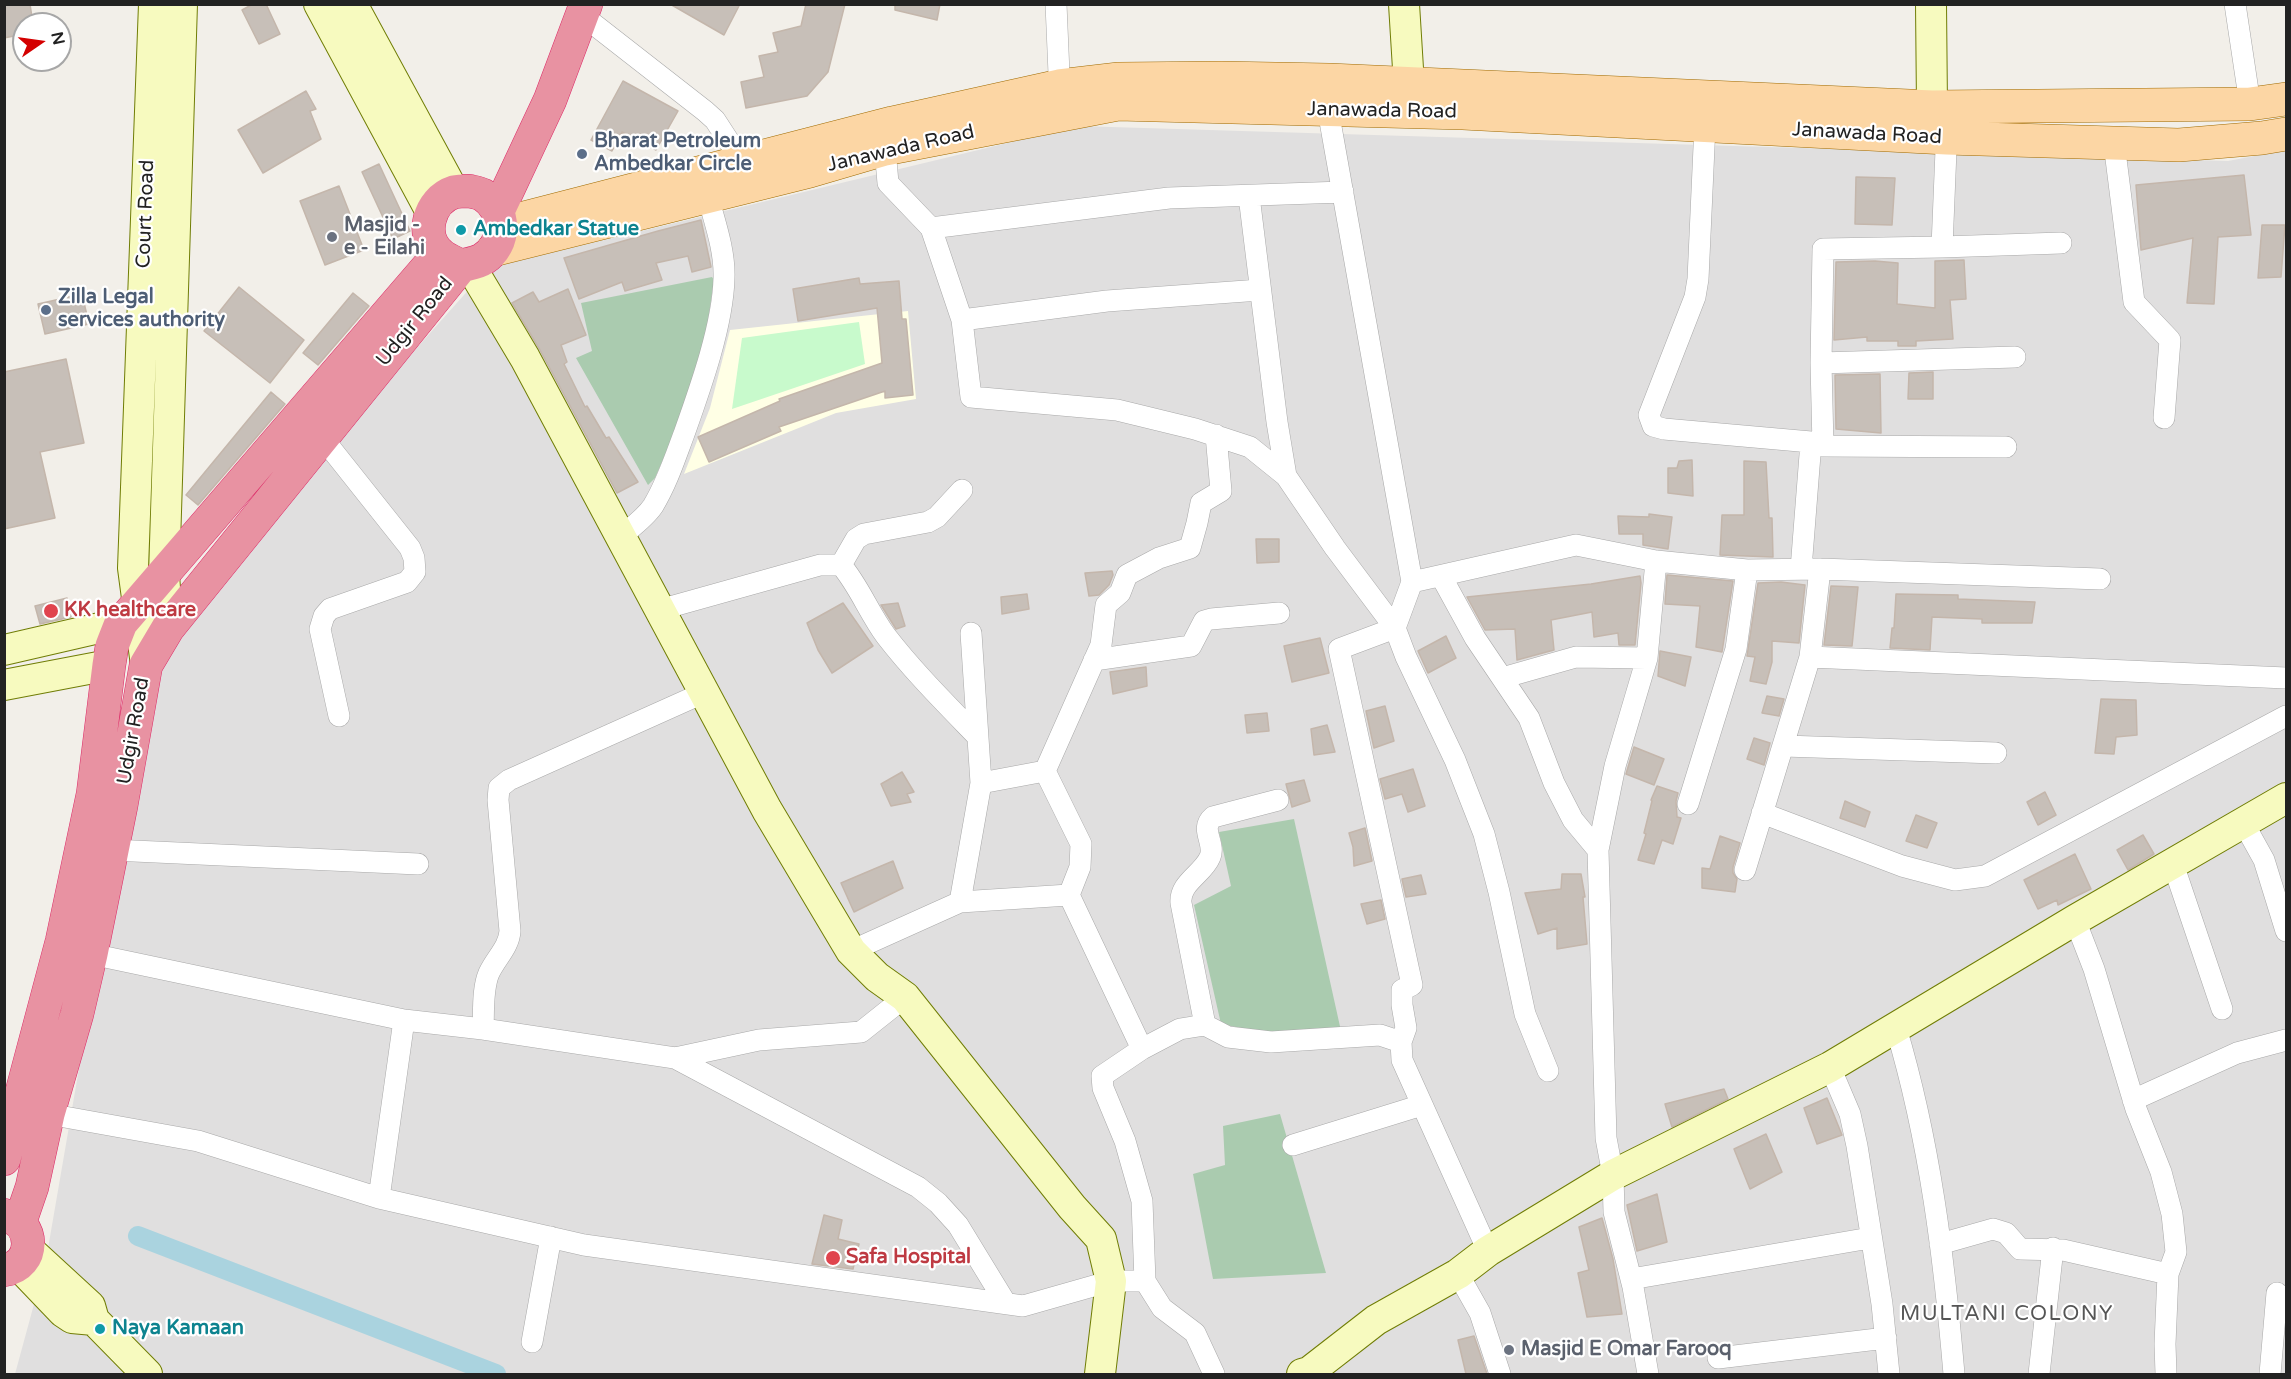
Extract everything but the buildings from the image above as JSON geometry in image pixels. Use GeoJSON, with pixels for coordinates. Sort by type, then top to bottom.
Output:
{"type":"FeatureCollection","features":[{"type":"Feature","properties":{"kind":"highway","name":"Udgir Road"},"geometry":{"type":"LineString","coordinates":[[4,1159],[24,1108],[44,1004],[77,948],[112,850],[146,665],[168,628],[321,436],[470,230],[524,110],[578,8]]}},
{"type":"Feature","properties":{"kind":"highway","name":"Udgir Road"},"geometry":{"type":"LineString","coordinates":[[77,948],[109,665],[112,646],[129,614],[470,230]]}},
{"type":"Feature","properties":{"kind":"highway","name":"Udgir Road"},"geometry":{"type":"LineString","coordinates":[[13,1252],[32,1187],[24,1108]]}},
{"type":"Feature","properties":{"kind":"main road","name":"Janawada Road"},"geometry":{"type":"LineString","coordinates":[[470,230],[708,197],[1060,100],[1119,79],[1221,78],[1463,113],[1705,125],[2250,104],[2286,99]]}},
{"type":"Feature","properties":{"kind":"main road","name":"Janawada Road"},"geometry":{"type":"LineString","coordinates":[[1328,95],[1409,85],[1942,117],[2114,143],[2197,145],[2286,134]]}},
{"type":"Feature","properties":{"kind":"main road","name":"Janawada Road"},"geometry":{"type":"LineString","coordinates":[[470,230],[892,123],[1060,100]]}},
{"type":"Feature","properties":{"kind":"street","name":"Court Road"},"geometry":{"type":"LineString","coordinates":[[146,665],[129,614],[165,106],[154,4]]}},
{"type":"Feature","properties":{"kind":"street"},"geometry":{"type":"LineString","coordinates":[[168,628],[164,575],[165,106],[182,4]]}},
{"type":"Feature","properties":{"kind":"street"},"geometry":{"type":"LineString","coordinates":[[320,4],[470,230]]}},
{"type":"Feature","properties":{"kind":"street"},"geometry":{"type":"LineString","coordinates":[[352,4],[470,230],[525,358],[767,810],[851,951],[877,977],[905,997],[1065,1198],[1101,1239],[1111,1281],[1100,1374]]}},
{"type":"Feature","properties":{"kind":"street"},"geometry":{"type":"LineString","coordinates":[[1056,4],[1060,100]]}},
{"type":"Feature","properties":{"kind":"street"},"geometry":{"type":"LineString","coordinates":[[1404,4],[1409,85]]}},
{"type":"Feature","properties":{"kind":"street"},"geometry":{"type":"LineString","coordinates":[[1931,4],[1942,117],[1941,247]]}},
{"type":"Feature","properties":{"kind":"street"},"geometry":{"type":"LineString","coordinates":[[2235,4],[2250,104]]}},
{"type":"Feature","properties":{"kind":"street"},"geometry":{"type":"LineString","coordinates":[[578,8],[715,120],[741,160]]}},
{"type":"Feature","properties":{"kind":"street"},"geometry":{"type":"LineString","coordinates":[[1328,95],[1412,582],[1395,628],[1339,649],[1412,985],[1402,990],[1406,1028],[1401,1042],[1402,1060],[1488,1251]]}},
{"type":"Feature","properties":{"kind":"street"},"geometry":{"type":"LineString","coordinates":[[1705,125],[1698,279],[1695,297],[1649,415],[1653,426],[1817,444],[2006,447]]}},
{"type":"Feature","properties":{"kind":"street"},"geometry":{"type":"LineString","coordinates":[[2114,143],[2134,302],[2170,340],[2164,418]]}},
{"type":"Feature","properties":{"kind":"street"},"geometry":{"type":"LineString","coordinates":[[885,149],[888,183],[931,228],[962,320],[971,397],[1117,410],[1216,435],[1250,447],[1286,476],[1335,548],[1395,628],[1406,657],[1455,760],[1484,834],[1525,1014],[1548,1071]]}},
{"type":"Feature","properties":{"kind":"street"},"geometry":{"type":"LineString","coordinates":[[931,228],[1169,198],[1343,192]]}},
{"type":"Feature","properties":{"kind":"street"},"geometry":{"type":"LineString","coordinates":[[1249,196],[1286,476]]}},
{"type":"Feature","properties":{"kind":"street"},"geometry":{"type":"LineString","coordinates":[[620,537],[640,521],[652,507],[668,478],[701,388],[724,279],[723,261],[708,197]]}},
{"type":"Feature","properties":{"kind":"street"},"geometry":{"type":"LineString","coordinates":[[1745,870],[1810,657],[1811,569],[1821,363],[1823,249],[2061,243]]}},
{"type":"Feature","properties":{"kind":"street"},"geometry":{"type":"LineString","coordinates":[[962,320],[1107,301],[1260,290]]}},
{"type":"Feature","properties":{"kind":"street"},"geometry":{"type":"LineString","coordinates":[[1821,363],[2015,357]]}},
{"type":"Feature","properties":{"kind":"street"},"geometry":{"type":"LineString","coordinates":[[1045,771],[1101,645],[1106,605],[1120,593],[1127,575],[1159,558],[1190,548],[1201,503],[1221,491],[1216,435]]}},
{"type":"Feature","properties":{"kind":"street"},"geometry":{"type":"LineString","coordinates":[[321,436],[410,548],[414,558],[415,572],[407,582],[330,609],[324,616],[320,628],[339,716]]}},
{"type":"Feature","properties":{"kind":"street"},"geometry":{"type":"LineString","coordinates":[[841,565],[856,540],[864,534],[928,522],[937,517],[962,490]]}},
{"type":"Feature","properties":{"kind":"street"},"geometry":{"type":"LineString","coordinates":[[1412,582],[1576,544],[1656,561],[1747,570],[1811,569],[2100,579]]}},
{"type":"Feature","properties":{"kind":"street"},"geometry":{"type":"LineString","coordinates":[[1648,1374],[1631,1279],[1614,1212],[1613,1175],[1606,1138],[1598,850],[1615,766],[1647,658],[1656,561]]}},
{"type":"Feature","properties":{"kind":"street"},"geometry":{"type":"LineString","coordinates":[[659,610],[820,565],[841,565]]}},
{"type":"Feature","properties":{"kind":"street"},"geometry":{"type":"LineString","coordinates":[[841,565],[885,634],[933,691],[977,736]]}},
{"type":"Feature","properties":{"kind":"street"},"geometry":{"type":"LineString","coordinates":[[1688,804],[1736,649],[1747,570]]}},
{"type":"Feature","properties":{"kind":"street"},"geometry":{"type":"LineString","coordinates":[[1441,576],[1475,638],[1529,718],[1554,783],[1573,820],[1598,850]]}},
{"type":"Feature","properties":{"kind":"street"},"geometry":{"type":"LineString","coordinates":[[1094,660],[1191,646],[1204,621],[1211,619],[1280,613]]}},
{"type":"Feature","properties":{"kind":"street"},"geometry":{"type":"LineString","coordinates":[[4,650],[129,614]]}},
{"type":"Feature","properties":{"kind":"street"},"geometry":{"type":"LineString","coordinates":[[960,902],[981,783],[972,633]]}},
{"type":"Feature","properties":{"kind":"street"},"geometry":{"type":"LineString","coordinates":[[1502,678],[1576,657],[1647,658]]}},
{"type":"Feature","properties":{"kind":"street"},"geometry":{"type":"LineString","coordinates":[[1810,657],[2286,678]]}},
{"type":"Feature","properties":{"kind":"street"},"geometry":{"type":"LineString","coordinates":[[4,685],[109,665]]}},
{"type":"Feature","properties":{"kind":"street"},"geometry":{"type":"LineString","coordinates":[[483,1029],[489,974],[509,942],[510,931],[498,800],[499,788],[509,780],[704,693]]}},
{"type":"Feature","properties":{"kind":"street"},"geometry":{"type":"LineString","coordinates":[[1762,813],[1902,866],[1955,880],[1985,876],[2286,716]]}},
{"type":"Feature","properties":{"kind":"street"},"geometry":{"type":"LineString","coordinates":[[1784,746],[1996,753]]}},
{"type":"Feature","properties":{"kind":"street"},"geometry":{"type":"LineString","coordinates":[[981,783],[1045,771]]}},
{"type":"Feature","properties":{"kind":"street"},"geometry":{"type":"LineString","coordinates":[[1045,771],[1081,844],[1080,867],[1069,895],[1142,1049]]}},
{"type":"Feature","properties":{"kind":"street"},"geometry":{"type":"LineString","coordinates":[[1302,1374],[1309,1372],[1376,1320],[1458,1274],[1488,1251],[1613,1175],[1830,1067],[2075,920],[2286,798]]}},
{"type":"Feature","properties":{"kind":"street"},"geometry":{"type":"LineString","coordinates":[[1205,1024],[1181,903],[1182,891],[1210,856],[1211,849],[1206,828],[1208,821],[1213,817],[1278,800]]}},
{"type":"Feature","properties":{"kind":"street"},"geometry":{"type":"LineString","coordinates":[[2244,824],[2264,860],[2286,931]]}},
{"type":"Feature","properties":{"kind":"street"},"geometry":{"type":"LineString","coordinates":[[112,850],[418,864]]}},
{"type":"Feature","properties":{"kind":"street"},"geometry":{"type":"LineString","coordinates":[[2173,864],[2222,1009]]}},
{"type":"Feature","properties":{"kind":"street"},"geometry":{"type":"LineString","coordinates":[[851,951],[960,902],[1069,895]]}},
{"type":"Feature","properties":{"kind":"street"},"geometry":{"type":"LineString","coordinates":[[2075,920],[2094,969],[2133,1100],[2161,1172],[2172,1214],[2176,1252],[2168,1274],[2164,1344],[2166,1374]]}},
{"type":"Feature","properties":{"kind":"street"},"geometry":{"type":"LineString","coordinates":[[77,948],[404,1020],[483,1029],[675,1058],[918,1187],[938,1203],[958,1225],[1005,1302]]}},
{"type":"Feature","properties":{"kind":"street"},"geometry":{"type":"LineString","coordinates":[[675,1058],[759,1040],[861,1032],[905,997]]}},
{"type":"Feature","properties":{"kind":"street"},"geometry":{"type":"LineString","coordinates":[[379,1198],[404,1020]]}},
{"type":"Feature","properties":{"kind":"street"},"geometry":{"type":"LineString","coordinates":[[1214,1374],[1196,1333],[1162,1308],[1145,1281],[1142,1201],[1125,1142],[1103,1088],[1102,1076],[1142,1049],[1180,1029],[1205,1024],[1228,1037],[1271,1042],[1380,1035],[1401,1042]]}},
{"type":"Feature","properties":{"kind":"street"},"geometry":{"type":"LineString","coordinates":[[1896,1028],[1913,1087],[1940,1244],[1946,1281],[1954,1374]]}},
{"type":"Feature","properties":{"kind":"street"},"geometry":{"type":"LineString","coordinates":[[2133,1100],[2237,1053],[2286,1040]]}},
{"type":"Feature","properties":{"kind":"street"},"geometry":{"type":"LineString","coordinates":[[1830,1067],[1850,1114],[1857,1146],[1882,1304],[1889,1374]]}},
{"type":"Feature","properties":{"kind":"street"},"geometry":{"type":"LineString","coordinates":[[1293,1145],[1422,1105]]}},
{"type":"Feature","properties":{"kind":"street"},"geometry":{"type":"LineString","coordinates":[[24,1108],[198,1141],[379,1198],[584,1245],[1023,1305],[1111,1281],[1145,1281]]}},
{"type":"Feature","properties":{"kind":"street"},"geometry":{"type":"LineString","coordinates":[[1940,1244],[1993,1229],[2006,1233],[2020,1249],[2053,1248],[2168,1274]]}},
{"type":"Feature","properties":{"kind":"street"},"geometry":{"type":"LineString","coordinates":[[532,1342],[550,1237]]}},
{"type":"Feature","properties":{"kind":"street"},"geometry":{"type":"LineString","coordinates":[[1631,1279],[1870,1238]]}},
{"type":"Feature","properties":{"kind":"street"},"geometry":{"type":"LineString","coordinates":[[2038,1374],[2053,1248]]}},
{"type":"Feature","properties":{"kind":"street"},"geometry":{"type":"LineString","coordinates":[[13,1252],[90,1306],[94,1320],[142,1372]]}},
{"type":"Feature","properties":{"kind":"street"},"geometry":{"type":"LineString","coordinates":[[1458,1274],[1480,1313],[1500,1374]]}},
{"type":"Feature","properties":{"kind":"street"},"geometry":{"type":"LineString","coordinates":[[2270,1374],[2277,1293]]}},
{"type":"Feature","properties":{"kind":"street"},"geometry":{"type":"LineString","coordinates":[[1718,1358],[1886,1338]]}},
{"type":"Feature","properties":{"kind":"shaded area"},"geometry":{"type":"Polygon","coordinates":[[[1078,126],[2228,161],[2286,150],[2286,1374],[15,1374],[46,1260],[152,645],[488,268],[1078,126]]]}},
{"type":"Feature","properties":{"kind":"shaded area"},"geometry":{"type":"Polygon","coordinates":[[[712,277],[714,280],[706,335],[686,407],[655,478],[648,485],[576,358],[592,351],[581,303],[712,277]]]}},
{"type":"Feature","properties":{"kind":"shaded area"},"geometry":{"type":"Polygon","coordinates":[[[908,311],[916,399],[836,413],[684,474],[710,408],[730,330],[908,311]]]}},
{"type":"Feature","properties":{"kind":"shaded area"},"geometry":{"type":"Polygon","coordinates":[[[1294,819],[1341,1031],[1271,1034],[1221,1024],[1194,905],[1231,886],[1219,832],[1294,819]]]}},
{"type":"Feature","properties":{"kind":"shaded area"},"geometry":{"type":"Polygon","coordinates":[[[1280,1114],[1326,1273],[1213,1279],[1193,1174],[1225,1165],[1223,1126],[1280,1114]]]}},
{"type":"Feature","properties":{"kind":"green space"},"geometry":{"type":"Polygon","coordinates":[[[859,322],[865,364],[732,409],[742,338],[859,322]]]}},
{"type":"Feature","properties":{"kind":"waterway"},"geometry":{"type":"LineString","coordinates":[[138,1236],[496,1374]]}},
{"type":"Feature","properties":{"kind":"place","name":"Bharat Petroleum Ambedkar Circle"},"geometry":{"type":"Point","coordinates":[582,154]}},
{"type":"Feature","properties":{"kind":"place","name":"Ambedkar Statue"},"geometry":{"type":"Point","coordinates":[461,230]}},
{"type":"Feature","properties":{"kind":"place","name":"Masjid - e - Eilahi"},"geometry":{"type":"Point","coordinates":[332,237]}},
{"type":"Feature","properties":{"kind":"place","name":"Zilla Legal services authority"},"geometry":{"type":"Point","coordinates":[46,310]}},
{"type":"Feature","properties":{"kind":"place","name":"KK healthcare"},"geometry":{"type":"Point","coordinates":[51,611]}},
{"type":"Feature","properties":{"kind":"place","name":"Safa Hospital"},"geometry":{"type":"Point","coordinates":[833,1258]}},
{"type":"Feature","properties":{"kind":"place","name":"Naya Kamaan"},"geometry":{"type":"Point","coordinates":[100,1329]}},
{"type":"Feature","properties":{"kind":"place","name":"Masjid E Omar Farooq"},"geometry":{"type":"Point","coordinates":[1509,1350]}},
{"type":"Feature","properties":{"kind":"district","name":"MULTANI COLONY"},"geometry":{"type":"Point","coordinates":[2007,1314]}}]}
